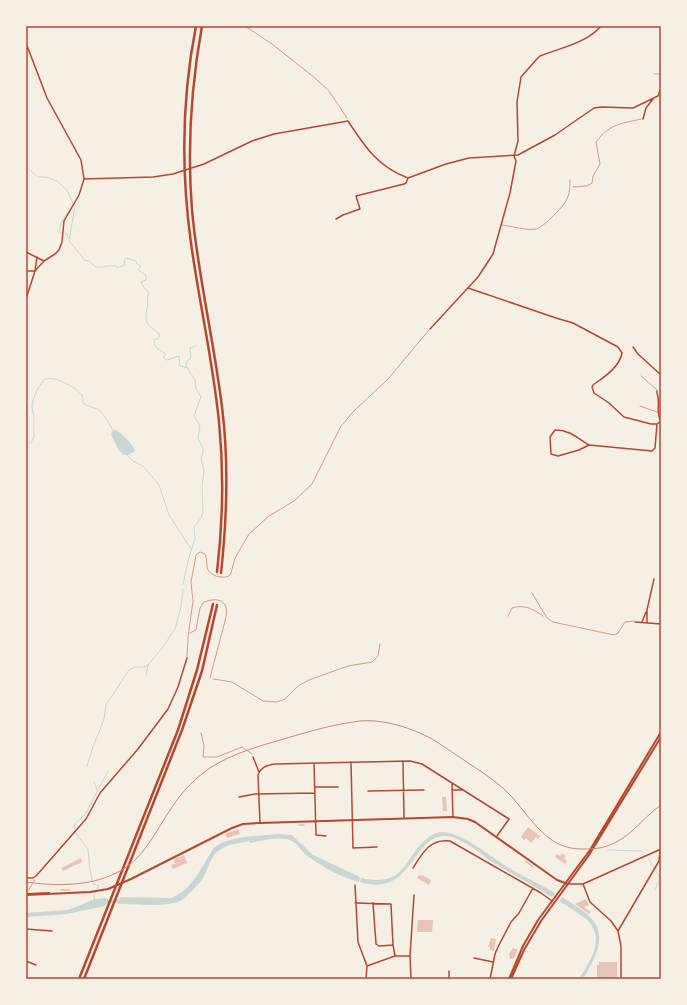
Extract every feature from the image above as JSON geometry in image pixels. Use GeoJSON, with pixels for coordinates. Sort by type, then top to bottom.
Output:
{"type":"FeatureCollection","features":[{"type":"Feature","properties":{"kind":"highway"},"geometry":{"type":"LineString","coordinates":[[196,26],[189,71],[186,104],[184,149],[185,182],[191,242],[214,380],[220,432],[222,496],[221,538],[217,572]]}},
{"type":"Feature","properties":{"kind":"highway"},"geometry":{"type":"LineString","coordinates":[[202,26],[194,72],[191,103],[190,166],[192,211],[196,242],[219,379],[226,441],[227,496],[222,573]]}},
{"type":"Feature","properties":{"kind":"highway"},"geometry":{"type":"LineString","coordinates":[[79,979],[176,736],[202,654],[212,604]]}},
{"type":"Feature","properties":{"kind":"highway"},"geometry":{"type":"LineString","coordinates":[[84,979],[182,730],[197,687],[217,605]]}},
{"type":"Feature","properties":{"kind":"main road"},"geometry":{"type":"LineString","coordinates":[[510,979],[529,935],[538,920],[590,850],[661,732]]}},
{"type":"Feature","properties":{"kind":"main road"},"geometry":{"type":"LineString","coordinates":[[510,979],[531,937],[589,855],[661,737]]}},
{"type":"Feature","properties":{"kind":"main road"},"geometry":{"type":"LineString","coordinates":[[26,894],[90,892],[108,889],[236,826],[260,823],[453,817],[468,819],[503,840],[557,880],[568,884]]}},
{"type":"Feature","properties":{"kind":"street"},"geometry":{"type":"LineString","coordinates":[[430,329],[478,277],[492,257],[502,225],[516,161],[514,156],[518,141],[518,102],[521,77],[540,56],[577,43],[592,34],[601,26]]}},
{"type":"Feature","properties":{"kind":"street"},"geometry":{"type":"LineString","coordinates":[[26,43],[47,98],[81,160],[84,172],[84,179],[79,195],[64,221],[62,242],[59,250],[44,261],[35,271],[26,272]]}},
{"type":"Feature","properties":{"kind":"street"},"geometry":{"type":"LineString","coordinates":[[643,119],[647,106],[658,96],[661,88]]}},
{"type":"Feature","properties":{"kind":"street"},"geometry":{"type":"LineString","coordinates":[[336,219],[360,209],[356,196],[404,184],[408,178],[446,164],[469,158],[496,155],[514,156],[555,135],[594,108],[633,108],[653,99]]}},
{"type":"Feature","properties":{"kind":"street"},"geometry":{"type":"LineString","coordinates":[[84,179],[153,177],[177,173],[198,167],[252,142],[274,134],[348,121],[372,155],[391,170],[408,178]]}},
{"type":"Feature","properties":{"kind":"street"},"geometry":{"type":"LineString","coordinates":[[26,252],[44,261]]}},
{"type":"Feature","properties":{"kind":"street"},"geometry":{"type":"LineString","coordinates":[[26,299],[35,271],[37,258]]}},
{"type":"Feature","properties":{"kind":"street"},"geometry":{"type":"LineString","coordinates":[[468,288],[573,323],[618,347],[622,353],[619,361],[606,376],[592,387],[593,391],[610,403],[624,417],[641,422],[657,424],[661,421],[658,417],[660,400],[657,391]]}},
{"type":"Feature","properties":{"kind":"street"},"geometry":{"type":"LineString","coordinates":[[633,347],[638,354],[661,375]]}},
{"type":"Feature","properties":{"kind":"street"},"geometry":{"type":"LineString","coordinates":[[589,445],[579,450],[558,456],[551,454],[550,437],[555,430],[566,432],[589,445],[653,451],[655,448],[657,424]]}},
{"type":"Feature","properties":{"kind":"street"},"geometry":{"type":"LineString","coordinates":[[642,622],[647,610],[654,579]]}},
{"type":"Feature","properties":{"kind":"street"},"geometry":{"type":"LineString","coordinates":[[647,610],[647,623]]}},
{"type":"Feature","properties":{"kind":"street"},"geometry":{"type":"LineString","coordinates":[[635,622],[661,624]]}},
{"type":"Feature","properties":{"kind":"street"},"geometry":{"type":"LineString","coordinates":[[26,878],[33,878],[36,876],[86,819],[100,792],[138,749],[168,709],[178,687],[187,658]]}},
{"type":"Feature","properties":{"kind":"street"},"geometry":{"type":"LineString","coordinates":[[253,757],[260,772]]}},
{"type":"Feature","properties":{"kind":"street"},"geometry":{"type":"LineString","coordinates":[[403,761],[404,818]]}},
{"type":"Feature","properties":{"kind":"street"},"geometry":{"type":"LineString","coordinates":[[260,823],[258,775],[264,767],[270,765],[314,763],[403,761],[422,764],[508,819],[497,836]]}},
{"type":"Feature","properties":{"kind":"street"},"geometry":{"type":"LineString","coordinates":[[351,762],[353,848],[377,847]]}},
{"type":"Feature","properties":{"kind":"street"},"geometry":{"type":"LineString","coordinates":[[314,763],[316,835],[326,836]]}},
{"type":"Feature","properties":{"kind":"street"},"geometry":{"type":"LineString","coordinates":[[452,783],[453,817]]}},
{"type":"Feature","properties":{"kind":"street"},"geometry":{"type":"LineString","coordinates":[[315,788],[338,787]]}},
{"type":"Feature","properties":{"kind":"street"},"geometry":{"type":"LineString","coordinates":[[368,791],[424,790]]}},
{"type":"Feature","properties":{"kind":"street"},"geometry":{"type":"LineString","coordinates":[[452,790],[462,790]]}},
{"type":"Feature","properties":{"kind":"street"},"geometry":{"type":"LineString","coordinates":[[239,797],[259,794],[315,793]]}},
{"type":"Feature","properties":{"kind":"street"},"geometry":{"type":"LineString","coordinates":[[413,868],[430,845],[440,841],[450,841],[553,900]]}},
{"type":"Feature","properties":{"kind":"street"},"geometry":{"type":"LineString","coordinates":[[568,884],[584,884],[661,849]]}},
{"type":"Feature","properties":{"kind":"street"},"geometry":{"type":"LineString","coordinates":[[618,931],[654,868],[660,862],[661,849]]}},
{"type":"Feature","properties":{"kind":"street"},"geometry":{"type":"LineString","coordinates":[[584,884],[590,902],[611,921],[618,931],[621,946],[621,979]]}},
{"type":"Feature","properties":{"kind":"street"},"geometry":{"type":"LineString","coordinates":[[355,885],[358,942],[367,966],[366,979]]}},
{"type":"Feature","properties":{"kind":"street"},"geometry":{"type":"LineString","coordinates":[[490,979],[493,962],[498,947],[511,922],[519,913],[533,888]]}},
{"type":"Feature","properties":{"kind":"street"},"geometry":{"type":"LineString","coordinates":[[411,979],[410,956],[414,895]]}},
{"type":"Feature","properties":{"kind":"street"},"geometry":{"type":"LineString","coordinates":[[356,903],[391,904],[395,956]]}},
{"type":"Feature","properties":{"kind":"street"},"geometry":{"type":"LineString","coordinates":[[374,903],[376,944],[379,946],[393,945]]}},
{"type":"Feature","properties":{"kind":"street"},"geometry":{"type":"LineString","coordinates":[[26,929],[52,931]]}},
{"type":"Feature","properties":{"kind":"street"},"geometry":{"type":"LineString","coordinates":[[367,966],[395,956],[410,956]]}},
{"type":"Feature","properties":{"kind":"street"},"geometry":{"type":"LineString","coordinates":[[474,958],[493,962]]}},
{"type":"Feature","properties":{"kind":"street"},"geometry":{"type":"LineString","coordinates":[[26,961],[36,965]]}},
{"type":"Feature","properties":{"kind":"street"},"geometry":{"type":"LineString","coordinates":[[448,971],[449,979]]}},
{"type":"Feature","properties":{"kind":"lane"},"geometry":{"type":"LineString","coordinates":[[654,74],[661,75]]}},
{"type":"Feature","properties":{"kind":"lane"},"geometry":{"type":"LineString","coordinates":[[502,225],[535,229],[538,228],[567,200],[570,180]]}},
{"type":"Feature","properties":{"kind":"lane"},"geometry":{"type":"LineString","coordinates":[[187,658],[193,601],[191,582],[197,553],[201,552],[205,554],[207,569],[210,573],[224,578],[229,576],[234,558],[249,534],[269,516],[294,501],[312,484],[341,426],[354,411],[388,379],[430,329]]}},
{"type":"Feature","properties":{"kind":"lane"},"geometry":{"type":"LineString","coordinates":[[641,376],[657,391]]}},
{"type":"Feature","properties":{"kind":"lane"},"geometry":{"type":"LineString","coordinates":[[640,406],[658,413]]}},
{"type":"Feature","properties":{"kind":"lane"},"geometry":{"type":"LineString","coordinates":[[532,593],[547,618],[558,623],[614,635],[618,633],[625,622],[635,622]]}},
{"type":"Feature","properties":{"kind":"lane"},"geometry":{"type":"LineString","coordinates":[[189,633],[196,630],[200,608],[204,602],[216,601],[225,604],[227,608],[226,617],[210,678]]}},
{"type":"Feature","properties":{"kind":"path"},"geometry":{"type":"LineString","coordinates":[[245,26],[272,44],[315,78],[329,91],[348,121]]}},
{"type":"Feature","properties":{"kind":"path"},"geometry":{"type":"LineString","coordinates":[[570,187],[592,184],[593,176],[600,164],[597,141],[608,129],[643,119]]}},
{"type":"Feature","properties":{"kind":"path"},"geometry":{"type":"LineString","coordinates":[[508,616],[512,608],[523,606],[535,610],[547,618]]}},
{"type":"Feature","properties":{"kind":"path"},"geometry":{"type":"LineString","coordinates":[[210,678],[232,682],[263,701],[277,702],[285,699],[298,686],[309,680],[348,666],[372,662],[378,656],[380,644]]}},
{"type":"Feature","properties":{"kind":"path"},"geometry":{"type":"LineString","coordinates":[[201,733],[204,746],[203,757],[217,757],[242,747],[251,753],[253,757]]}},
{"type":"Feature","properties":{"kind":"path"},"geometry":{"type":"LineString","coordinates":[[297,825],[306,824]]}},
{"type":"Feature","properties":{"kind":"path"},"geometry":{"type":"LineString","coordinates":[[524,860],[536,868]]}},
{"type":"Feature","properties":{"kind":"path"},"geometry":{"type":"LineString","coordinates":[[26,894],[36,880]]}},
{"type":"Feature","properties":{"kind":"shaded area"},"geometry":{"type":"Polygon","coordinates":[[[113,430],[116,430],[124,437],[132,445],[135,451],[128,455],[124,455],[119,451],[111,434],[113,430]]]}},
{"type":"Feature","properties":{"kind":"shaded area"},"geometry":{"type":"Polygon","coordinates":[[[439,832],[448,833],[466,840],[509,868],[555,893],[552,897],[494,863],[463,842],[444,836],[433,839],[425,846],[401,875],[391,882],[377,885],[360,882],[361,878],[378,880],[391,878],[400,872],[407,864],[419,846],[428,838],[439,832]]]}},
{"type":"Feature","properties":{"kind":"shaded area"},"geometry":{"type":"Polygon","coordinates":[[[277,834],[292,835],[313,855],[360,877],[359,882],[339,875],[321,865],[290,840],[275,839],[250,843],[249,841],[229,845],[218,851],[209,864],[205,875],[182,900],[160,905],[117,904],[120,897],[170,898],[176,896],[192,882],[216,846],[237,838],[277,834]]]}},
{"type":"Feature","properties":{"kind":"shaded area"},"geometry":{"type":"Polygon","coordinates":[[[562,897],[588,915],[595,922],[598,930],[599,938],[596,955],[583,979],[579,979],[595,948],[595,933],[592,925],[585,918],[559,901],[562,897]]]}},
{"type":"Feature","properties":{"kind":"shaded area"},"geometry":{"type":"Polygon","coordinates":[[[108,898],[105,906],[67,914],[26,917],[26,913],[67,910],[94,899],[108,898]]]}},
{"type":"Feature","properties":{"kind":"building"},"geometry":{"type":"Polygon","coordinates":[[[442,797],[446,797],[447,811],[443,811],[442,797]]]}},
{"type":"Feature","properties":{"kind":"building"},"geometry":{"type":"Polygon","coordinates":[[[528,827],[540,836],[538,839],[536,837],[531,843],[526,838],[524,840],[521,837],[528,827]]]}},
{"type":"Feature","properties":{"kind":"building"},"geometry":{"type":"Polygon","coordinates":[[[238,829],[240,834],[227,838],[225,834],[238,829]]]}},
{"type":"Feature","properties":{"kind":"building"},"geometry":{"type":"Polygon","coordinates":[[[562,853],[566,856],[564,858],[567,861],[565,864],[555,857],[557,854],[560,856],[562,853]]]}},
{"type":"Feature","properties":{"kind":"building"},"geometry":{"type":"Polygon","coordinates":[[[184,855],[187,863],[173,869],[171,865],[175,864],[173,860],[184,855]]]}},
{"type":"Feature","properties":{"kind":"building"},"geometry":{"type":"Polygon","coordinates":[[[81,858],[82,862],[63,871],[61,868],[81,858]]]}},
{"type":"Feature","properties":{"kind":"building"},"geometry":{"type":"Polygon","coordinates":[[[419,875],[431,880],[429,885],[417,878],[419,875]]]}},
{"type":"Feature","properties":{"kind":"building"},"geometry":{"type":"Polygon","coordinates":[[[586,899],[589,905],[584,907],[591,912],[589,914],[575,904],[586,899]]]}},
{"type":"Feature","properties":{"kind":"building"},"geometry":{"type":"Polygon","coordinates":[[[418,920],[433,920],[432,932],[417,932],[418,920]]]}},
{"type":"Feature","properties":{"kind":"building"},"geometry":{"type":"Polygon","coordinates":[[[491,938],[496,939],[494,951],[490,950],[490,947],[488,947],[491,938]]]}},
{"type":"Feature","properties":{"kind":"building"},"geometry":{"type":"Polygon","coordinates":[[[513,948],[518,950],[514,958],[510,959],[509,954],[513,948]]]}},
{"type":"Feature","properties":{"kind":"building"},"geometry":{"type":"Polygon","coordinates":[[[599,962],[617,962],[617,979],[597,979],[597,965],[599,965],[599,962]]]}},
{"type":"Feature","properties":{"kind":"waterway"},"geometry":{"type":"LineString","coordinates":[[26,167],[38,177],[46,177],[57,181],[67,190],[73,204],[61,223],[59,232],[61,233]]}},
{"type":"Feature","properties":{"kind":"waterway"},"geometry":{"type":"LineString","coordinates":[[75,206],[69,241],[84,260],[89,261],[96,267],[116,266],[117,268],[125,265],[124,261],[126,258],[136,261],[137,264],[141,266],[138,270],[146,275],[146,280],[141,282],[145,289],[149,292],[146,314],[147,322],[160,335],[158,339],[155,339],[154,344],[158,349],[166,354],[164,358],[167,360],[179,356],[180,366],[188,368],[195,379],[196,389],[201,397],[194,416],[200,426],[198,438],[203,449],[201,458],[204,471],[202,486],[203,512],[201,518],[194,527],[195,539],[183,584]]}},
{"type":"Feature","properties":{"kind":"waterway"},"geometry":{"type":"LineString","coordinates":[[65,233],[67,234],[68,238]]}},
{"type":"Feature","properties":{"kind":"waterway"},"geometry":{"type":"LineString","coordinates":[[186,367],[187,361],[191,358],[190,348],[196,346]]}},
{"type":"Feature","properties":{"kind":"waterway"},"geometry":{"type":"LineString","coordinates":[[26,446],[34,437],[33,401],[39,387],[46,379],[63,382],[78,391],[82,396],[83,403],[100,411],[113,430]]}},
{"type":"Feature","properties":{"kind":"waterway"},"geometry":{"type":"LineString","coordinates":[[126,454],[133,461],[143,466],[159,485],[169,515],[191,549]]}},
{"type":"Feature","properties":{"kind":"waterway"},"geometry":{"type":"LineString","coordinates":[[146,675],[148,665],[163,647],[175,629],[181,607],[183,589]]}},
{"type":"Feature","properties":{"kind":"waterway"},"geometry":{"type":"LineString","coordinates":[[87,766],[104,719],[106,705],[129,670],[135,667],[144,667],[148,665]]}},
{"type":"Feature","properties":{"kind":"waterway"},"geometry":{"type":"LineString","coordinates":[[95,900],[94,895],[99,886],[93,884],[88,849],[77,835],[74,827],[86,813],[108,771]]}},
{"type":"Feature","properties":{"kind":"waterway"},"geometry":{"type":"LineString","coordinates":[[94,782],[97,790]]}},
{"type":"Feature","properties":{"kind":"waterway"},"geometry":{"type":"LineString","coordinates":[[608,850],[643,852]]}},
{"type":"Feature","properties":{"kind":"waterway"},"geometry":{"type":"LineString","coordinates":[[648,858],[660,878],[655,890]]}},
{"type":"Feature","properties":{"kind":"waterway"},"geometry":{"type":"LineString","coordinates":[[101,903],[122,900]]}},
{"type":"Feature","properties":{"kind":"railway"},"geometry":{"type":"LineString","coordinates":[[26,882],[58,885],[90,882],[106,878],[133,862],[152,839],[172,806],[180,796],[198,777],[210,768],[228,758],[257,747],[323,728],[360,721],[384,722],[408,728],[437,742],[504,789],[546,836],[556,843],[568,847],[594,849],[615,843],[629,833],[661,805]]}}]}
